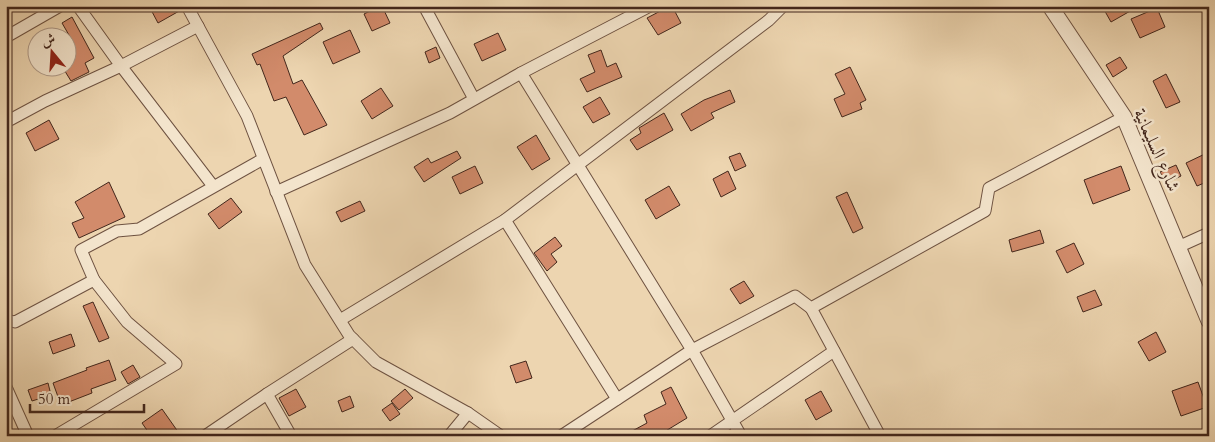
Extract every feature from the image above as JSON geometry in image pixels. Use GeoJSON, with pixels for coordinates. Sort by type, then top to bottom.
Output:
{"type":"FeatureCollection","features":[{"type":"Feature","properties":{"kind":"street"},"geometry":{"type":"LineString","coordinates":[[6,37],[60,6]]}},
{"type":"Feature","properties":{"kind":"street"},"geometry":{"type":"LineString","coordinates":[[78,6],[121,66],[213,186]]}},
{"type":"Feature","properties":{"kind":"street"},"geometry":{"type":"LineString","coordinates":[[187,6],[247,116],[305,265],[353,340],[376,362],[468,413],[501,436]]}},
{"type":"Feature","properties":{"kind":"street"},"geometry":{"type":"LineString","coordinates":[[424,6],[474,100]]}},
{"type":"Feature","properties":{"kind":"street"},"geometry":{"type":"LineString","coordinates":[[276,192],[450,114],[637,9],[650,6]]}},
{"type":"Feature","properties":{"kind":"street"},"geometry":{"type":"LineString","coordinates":[[340,320],[505,220],[769,20],[783,6]]}},
{"type":"Feature","properties":{"kind":"street","name":"شارع السليمانية"},"geometry":{"type":"LineString","coordinates":[[1050,6],[1124,117],[1209,320]]}},
{"type":"Feature","properties":{"kind":"street"},"geometry":{"type":"LineString","coordinates":[[6,122],[198,26]]}},
{"type":"Feature","properties":{"kind":"street"},"geometry":{"type":"LineString","coordinates":[[521,73],[692,350],[741,436]]}},
{"type":"Feature","properties":{"kind":"street"},"geometry":{"type":"LineString","coordinates":[[811,308],[985,211],[989,188],[1124,117]]}},
{"type":"Feature","properties":{"kind":"street"},"geometry":{"type":"LineString","coordinates":[[55,436],[176,364],[127,322],[94,280],[81,250],[117,231],[140,229],[263,159]]}},
{"type":"Feature","properties":{"kind":"street"},"geometry":{"type":"LineString","coordinates":[[505,220],[617,399]]}},
{"type":"Feature","properties":{"kind":"street"},"geometry":{"type":"LineString","coordinates":[[1178,247],[1209,233]]}},
{"type":"Feature","properties":{"kind":"street"},"geometry":{"type":"LineString","coordinates":[[6,320],[15,322],[94,280]]}},
{"type":"Feature","properties":{"kind":"street"},"geometry":{"type":"LineString","coordinates":[[561,436],[692,350],[795,296],[811,308],[880,436]]}},
{"type":"Feature","properties":{"kind":"street"},"geometry":{"type":"LineString","coordinates":[[205,436],[353,340]]}},
{"type":"Feature","properties":{"kind":"street"},"geometry":{"type":"LineString","coordinates":[[710,436],[834,351]]}},
{"type":"Feature","properties":{"kind":"street"},"geometry":{"type":"LineString","coordinates":[[6,387],[28,436]]}},
{"type":"Feature","properties":{"kind":"street"},"geometry":{"type":"LineString","coordinates":[[267,394],[291,436]]}},
{"type":"Feature","properties":{"kind":"street"},"geometry":{"type":"LineString","coordinates":[[449,436],[468,413]]}},
{"type":"Feature","properties":{"kind":"building"},"geometry":{"type":"Polygon","coordinates":[[[149,6],[180,6],[181,10],[158,23],[149,6]]]}},
{"type":"Feature","properties":{"kind":"building"},"geometry":{"type":"Polygon","coordinates":[[[382,6],[390,23],[372,31],[364,14],[382,6]]]}},
{"type":"Feature","properties":{"kind":"building"},"geometry":{"type":"Polygon","coordinates":[[[672,6],[681,23],[658,35],[647,18],[672,6]]]}},
{"type":"Feature","properties":{"kind":"building"},"geometry":{"type":"Polygon","coordinates":[[[1102,6],[1139,6],[1111,22],[1102,6]]]}},
{"type":"Feature","properties":{"kind":"building"},"geometry":{"type":"Polygon","coordinates":[[[1157,8],[1165,27],[1140,38],[1131,19],[1157,8]]]}},
{"type":"Feature","properties":{"kind":"building"},"geometry":{"type":"Polygon","coordinates":[[[72,17],[78,28],[65,28],[62,23],[72,17]]]}},
{"type":"Feature","properties":{"kind":"building"},"geometry":{"type":"Polygon","coordinates":[[[320,23],[323,29],[283,56],[293,84],[302,80],[327,125],[304,135],[286,97],[274,101],[260,64],[257,65],[252,54],[320,23]]]}},
{"type":"Feature","properties":{"kind":"building"},"geometry":{"type":"Polygon","coordinates":[[[78,28],[94,58],[85,63],[89,72],[78,78],[78,28]]]}},
{"type":"Feature","properties":{"kind":"building"},"geometry":{"type":"Polygon","coordinates":[[[350,30],[360,52],[333,64],[323,42],[350,30]]]}},
{"type":"Feature","properties":{"kind":"building"},"geometry":{"type":"Polygon","coordinates":[[[498,33],[506,50],[482,61],[474,44],[498,33]]]}},
{"type":"Feature","properties":{"kind":"building"},"geometry":{"type":"Polygon","coordinates":[[[436,47],[440,58],[429,63],[425,52],[436,47]]]}},
{"type":"Feature","properties":{"kind":"building"},"geometry":{"type":"Polygon","coordinates":[[[601,50],[607,67],[616,63],[622,77],[587,92],[580,79],[595,72],[588,55],[601,50]]]}},
{"type":"Feature","properties":{"kind":"building"},"geometry":{"type":"Polygon","coordinates":[[[1120,57],[1127,68],[1113,77],[1106,65],[1120,57]]]}},
{"type":"Feature","properties":{"kind":"building"},"geometry":{"type":"Polygon","coordinates":[[[850,67],[866,100],[860,103],[862,109],[842,117],[834,99],[845,94],[835,74],[850,67]]]}},
{"type":"Feature","properties":{"kind":"building"},"geometry":{"type":"Polygon","coordinates":[[[1166,74],[1180,102],[1166,108],[1153,81],[1166,74]]]}},
{"type":"Feature","properties":{"kind":"building"},"geometry":{"type":"Polygon","coordinates":[[[381,88],[393,106],[372,119],[361,101],[381,88]]]}},
{"type":"Feature","properties":{"kind":"building"},"geometry":{"type":"Polygon","coordinates":[[[730,90],[735,102],[711,113],[714,118],[691,131],[681,114],[704,100],[730,90]]]}},
{"type":"Feature","properties":{"kind":"building"},"geometry":{"type":"Polygon","coordinates":[[[600,97],[610,114],[593,123],[583,107],[600,97]]]}},
{"type":"Feature","properties":{"kind":"building"},"geometry":{"type":"Polygon","coordinates":[[[664,113],[673,130],[637,150],[630,140],[641,133],[639,128],[664,113]]]}},
{"type":"Feature","properties":{"kind":"building"},"geometry":{"type":"Polygon","coordinates":[[[49,120],[59,139],[35,151],[26,133],[49,120]]]}},
{"type":"Feature","properties":{"kind":"building"},"geometry":{"type":"Polygon","coordinates":[[[536,135],[550,159],[532,170],[517,147],[536,135]]]}},
{"type":"Feature","properties":{"kind":"building"},"geometry":{"type":"Polygon","coordinates":[[[457,151],[461,158],[424,182],[414,167],[428,158],[431,163],[457,151]]]}},
{"type":"Feature","properties":{"kind":"building"},"geometry":{"type":"Polygon","coordinates":[[[1209,152],[1209,181],[1197,186],[1186,163],[1209,152]]]}},
{"type":"Feature","properties":{"kind":"building"},"geometry":{"type":"Polygon","coordinates":[[[740,153],[746,166],[735,171],[729,157],[740,153]]]}},
{"type":"Feature","properties":{"kind":"building"},"geometry":{"type":"Polygon","coordinates":[[[1176,165],[1181,176],[1166,183],[1160,172],[1176,165]]]}},
{"type":"Feature","properties":{"kind":"building"},"geometry":{"type":"Polygon","coordinates":[[[475,166],[483,183],[460,194],[452,177],[475,166]]]}},
{"type":"Feature","properties":{"kind":"building"},"geometry":{"type":"Polygon","coordinates":[[[1121,166],[1130,190],[1093,204],[1084,180],[1121,166]]]}},
{"type":"Feature","properties":{"kind":"building"},"geometry":{"type":"Polygon","coordinates":[[[728,171],[736,189],[721,197],[713,179],[728,171]]]}},
{"type":"Feature","properties":{"kind":"building"},"geometry":{"type":"Polygon","coordinates":[[[109,182],[125,217],[79,238],[72,223],[84,218],[75,202],[109,182]]]}},
{"type":"Feature","properties":{"kind":"building"},"geometry":{"type":"Polygon","coordinates":[[[669,186],[680,205],[656,219],[645,200],[669,186]]]}},
{"type":"Feature","properties":{"kind":"building"},"geometry":{"type":"Polygon","coordinates":[[[847,192],[863,228],[853,233],[836,197],[847,192]]]}},
{"type":"Feature","properties":{"kind":"building"},"geometry":{"type":"Polygon","coordinates":[[[231,198],[242,212],[219,229],[208,214],[231,198]]]}},
{"type":"Feature","properties":{"kind":"building"},"geometry":{"type":"Polygon","coordinates":[[[360,201],[365,211],[341,222],[336,212],[360,201]]]}},
{"type":"Feature","properties":{"kind":"building"},"geometry":{"type":"Polygon","coordinates":[[[1040,230],[1044,243],[1012,252],[1009,240],[1040,230]]]}},
{"type":"Feature","properties":{"kind":"building"},"geometry":{"type":"Polygon","coordinates":[[[555,237],[562,246],[551,254],[557,262],[547,271],[534,253],[555,237]]]}},
{"type":"Feature","properties":{"kind":"building"},"geometry":{"type":"Polygon","coordinates":[[[1074,243],[1084,264],[1067,273],[1056,251],[1074,243]]]}},
{"type":"Feature","properties":{"kind":"building"},"geometry":{"type":"Polygon","coordinates":[[[744,281],[754,296],[740,304],[730,289],[744,281]]]}},
{"type":"Feature","properties":{"kind":"building"},"geometry":{"type":"Polygon","coordinates":[[[1095,290],[1102,305],[1083,312],[1077,297],[1095,290]]]}},
{"type":"Feature","properties":{"kind":"building"},"geometry":{"type":"Polygon","coordinates":[[[93,302],[109,338],[99,342],[83,306],[93,302]]]}},
{"type":"Feature","properties":{"kind":"building"},"geometry":{"type":"Polygon","coordinates":[[[1156,332],[1166,352],[1149,361],[1138,342],[1156,332]]]}},
{"type":"Feature","properties":{"kind":"building"},"geometry":{"type":"Polygon","coordinates":[[[71,334],[75,346],[53,354],[49,342],[71,334]]]}},
{"type":"Feature","properties":{"kind":"building"},"geometry":{"type":"Polygon","coordinates":[[[109,360],[116,380],[91,389],[92,393],[61,405],[53,383],[109,360]]]}},
{"type":"Feature","properties":{"kind":"building"},"geometry":{"type":"Polygon","coordinates":[[[526,361],[532,378],[516,383],[510,366],[526,361]]]}},
{"type":"Feature","properties":{"kind":"building"},"geometry":{"type":"Polygon","coordinates":[[[133,365],[140,377],[128,384],[121,372],[133,365]]]}},
{"type":"Feature","properties":{"kind":"building"},"geometry":{"type":"Polygon","coordinates":[[[1198,382],[1207,407],[1181,416],[1172,391],[1198,382]]]}},
{"type":"Feature","properties":{"kind":"building"},"geometry":{"type":"Polygon","coordinates":[[[48,383],[51,395],[32,401],[28,390],[48,383]]]}},
{"type":"Feature","properties":{"kind":"building"},"geometry":{"type":"Polygon","coordinates":[[[671,387],[687,418],[664,432],[667,436],[623,436],[647,423],[644,415],[666,404],[661,392],[671,387]]]}},
{"type":"Feature","properties":{"kind":"building"},"geometry":{"type":"Polygon","coordinates":[[[296,389],[306,407],[289,416],[279,398],[296,389]]]}},
{"type":"Feature","properties":{"kind":"building"},"geometry":{"type":"Polygon","coordinates":[[[405,389],[413,398],[399,410],[391,401],[405,389]]]}},
{"type":"Feature","properties":{"kind":"building"},"geometry":{"type":"Polygon","coordinates":[[[821,391],[832,411],[816,420],[805,400],[821,391]]]}},
{"type":"Feature","properties":{"kind":"building"},"geometry":{"type":"Polygon","coordinates":[[[350,396],[354,407],[342,412],[338,401],[350,396]]]}},
{"type":"Feature","properties":{"kind":"building"},"geometry":{"type":"Polygon","coordinates":[[[392,403],[400,414],[390,421],[382,410],[392,403]]]}},
{"type":"Feature","properties":{"kind":"building"},"geometry":{"type":"Polygon","coordinates":[[[162,409],[181,436],[151,436],[142,423],[162,409]]]}}]}
